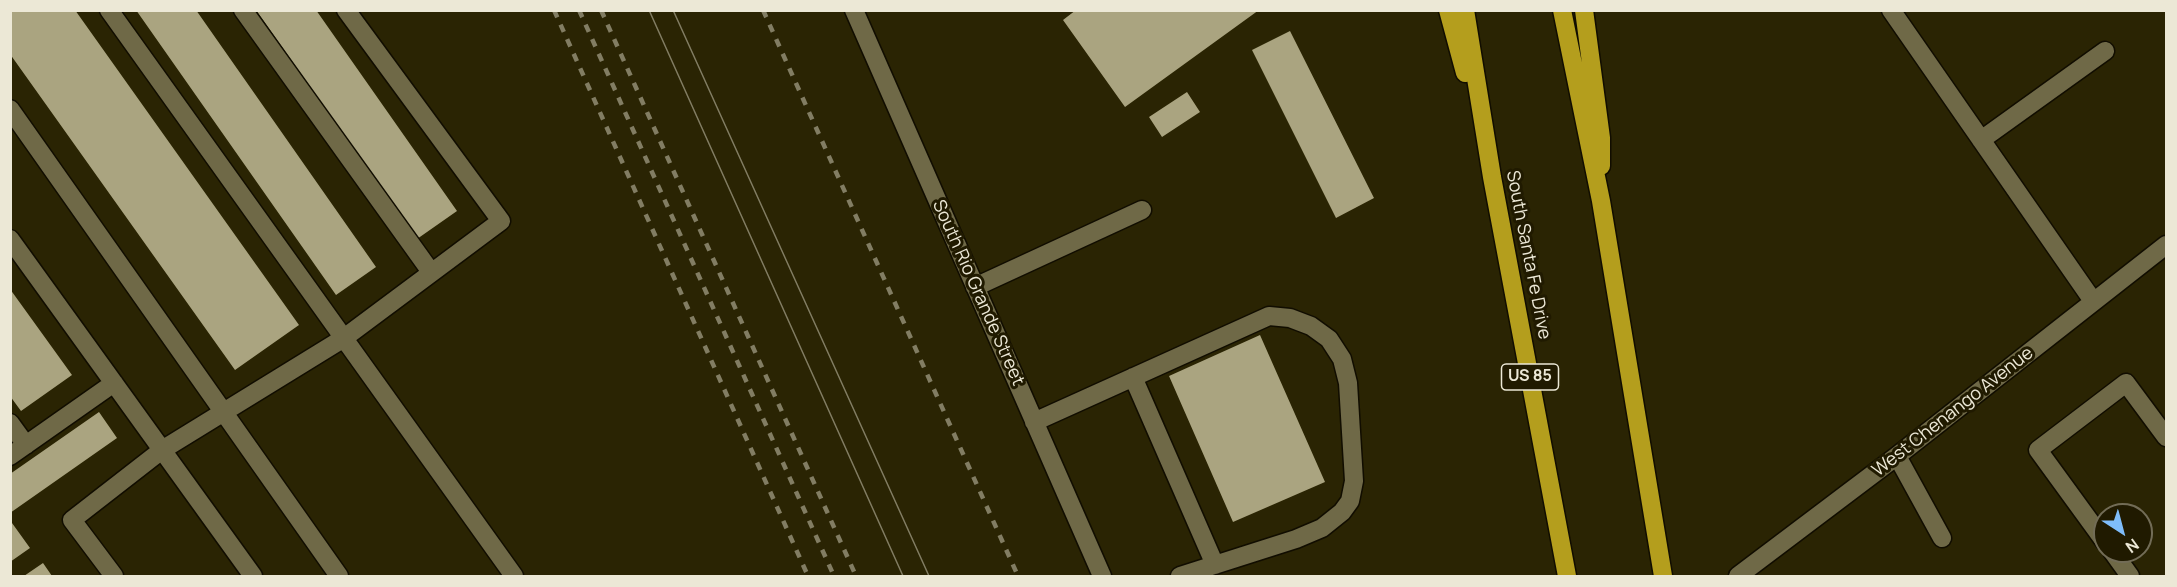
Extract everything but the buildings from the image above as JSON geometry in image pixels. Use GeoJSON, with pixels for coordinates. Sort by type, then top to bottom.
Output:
{"type":"FeatureCollection","features":[{"type":"Feature","properties":{"kind":"highway"},"geometry":{"type":"LineString","coordinates":[[1448,10],[1492,177]]}},
{"type":"Feature","properties":{"kind":"highway","name":"South Santa Fe Drive"},"geometry":{"type":"LineString","coordinates":[[1465,10],[1492,177],[1568,576]]}},
{"type":"Feature","properties":{"kind":"highway"},"geometry":{"type":"LineString","coordinates":[[1562,10],[1601,201],[1663,576]]}},
{"type":"Feature","properties":{"kind":"highway"},"geometry":{"type":"LineString","coordinates":[[1584,10],[1601,138],[1601,201]]}},
{"type":"Feature","properties":{"kind":"street"},"geometry":{"type":"LineString","coordinates":[[109,10],[514,576]]}},
{"type":"Feature","properties":{"kind":"street"},"geometry":{"type":"LineString","coordinates":[[243,10],[432,272]]}},
{"type":"Feature","properties":{"kind":"street"},"geometry":{"type":"LineString","coordinates":[[114,576],[72,520],[162,450],[344,338],[501,221],[346,10]]}},
{"type":"Feature","properties":{"kind":"street","name":"South Rio Grande Street"},"geometry":{"type":"LineString","coordinates":[[854,10],[1102,576]]}},
{"type":"Feature","properties":{"kind":"street"},"geometry":{"type":"LineString","coordinates":[[1891,10],[2093,302]]}},
{"type":"Feature","properties":{"kind":"street"},"geometry":{"type":"LineString","coordinates":[[1981,140],[2105,51]]}},
{"type":"Feature","properties":{"kind":"street"},"geometry":{"type":"LineString","coordinates":[[10,109],[339,576]]}},
{"type":"Feature","properties":{"kind":"street"},"geometry":{"type":"LineString","coordinates":[[975,287],[1142,210]]}},
{"type":"Feature","properties":{"kind":"street"},"geometry":{"type":"LineString","coordinates":[[10,239],[253,576]]}},
{"type":"Feature","properties":{"kind":"street","name":"West Chenango Avenue"},"geometry":{"type":"LineString","coordinates":[[1738,576],[1897,456],[2166,245]]}},
{"type":"Feature","properties":{"kind":"street"},"geometry":{"type":"LineString","coordinates":[[1034,422],[1269,316],[1290,318],[1311,326],[1329,339],[1342,359],[1348,383],[1354,481],[1350,501],[1342,512],[1322,528],[1296,539],[1180,576]]}},
{"type":"Feature","properties":{"kind":"street"},"geometry":{"type":"LineString","coordinates":[[1133,377],[1215,565]]}},
{"type":"Feature","properties":{"kind":"street"},"geometry":{"type":"LineString","coordinates":[[10,456],[114,383]]}},
{"type":"Feature","properties":{"kind":"street"},"geometry":{"type":"LineString","coordinates":[[2093,526],[2038,450],[2126,383],[2166,437]]}},
{"type":"Feature","properties":{"kind":"street"},"geometry":{"type":"LineString","coordinates":[[10,423],[26,445]]}},
{"type":"Feature","properties":{"kind":"street"},"geometry":{"type":"LineString","coordinates":[[1897,456],[1942,538]]}},
{"type":"Feature","properties":{"kind":"street"},"geometry":{"type":"LineString","coordinates":[[2121,563],[2130,576]]}},
{"type":"Feature","properties":{"kind":"tram line"},"geometry":{"type":"LineString","coordinates":[[649,10],[903,576]]}},
{"type":"Feature","properties":{"kind":"tram line"},"geometry":{"type":"LineString","coordinates":[[673,10],[929,576]]}},
{"type":"Feature","properties":{"kind":"railway"},"geometry":{"type":"LineString","coordinates":[[554,10],[808,576]]}},
{"type":"Feature","properties":{"kind":"railway"},"geometry":{"type":"LineString","coordinates":[[579,10],[834,576]]}},
{"type":"Feature","properties":{"kind":"railway"},"geometry":{"type":"LineString","coordinates":[[601,10],[856,576]]}},
{"type":"Feature","properties":{"kind":"railway"},"geometry":{"type":"LineString","coordinates":[[763,10],[1018,576]]}}]}
